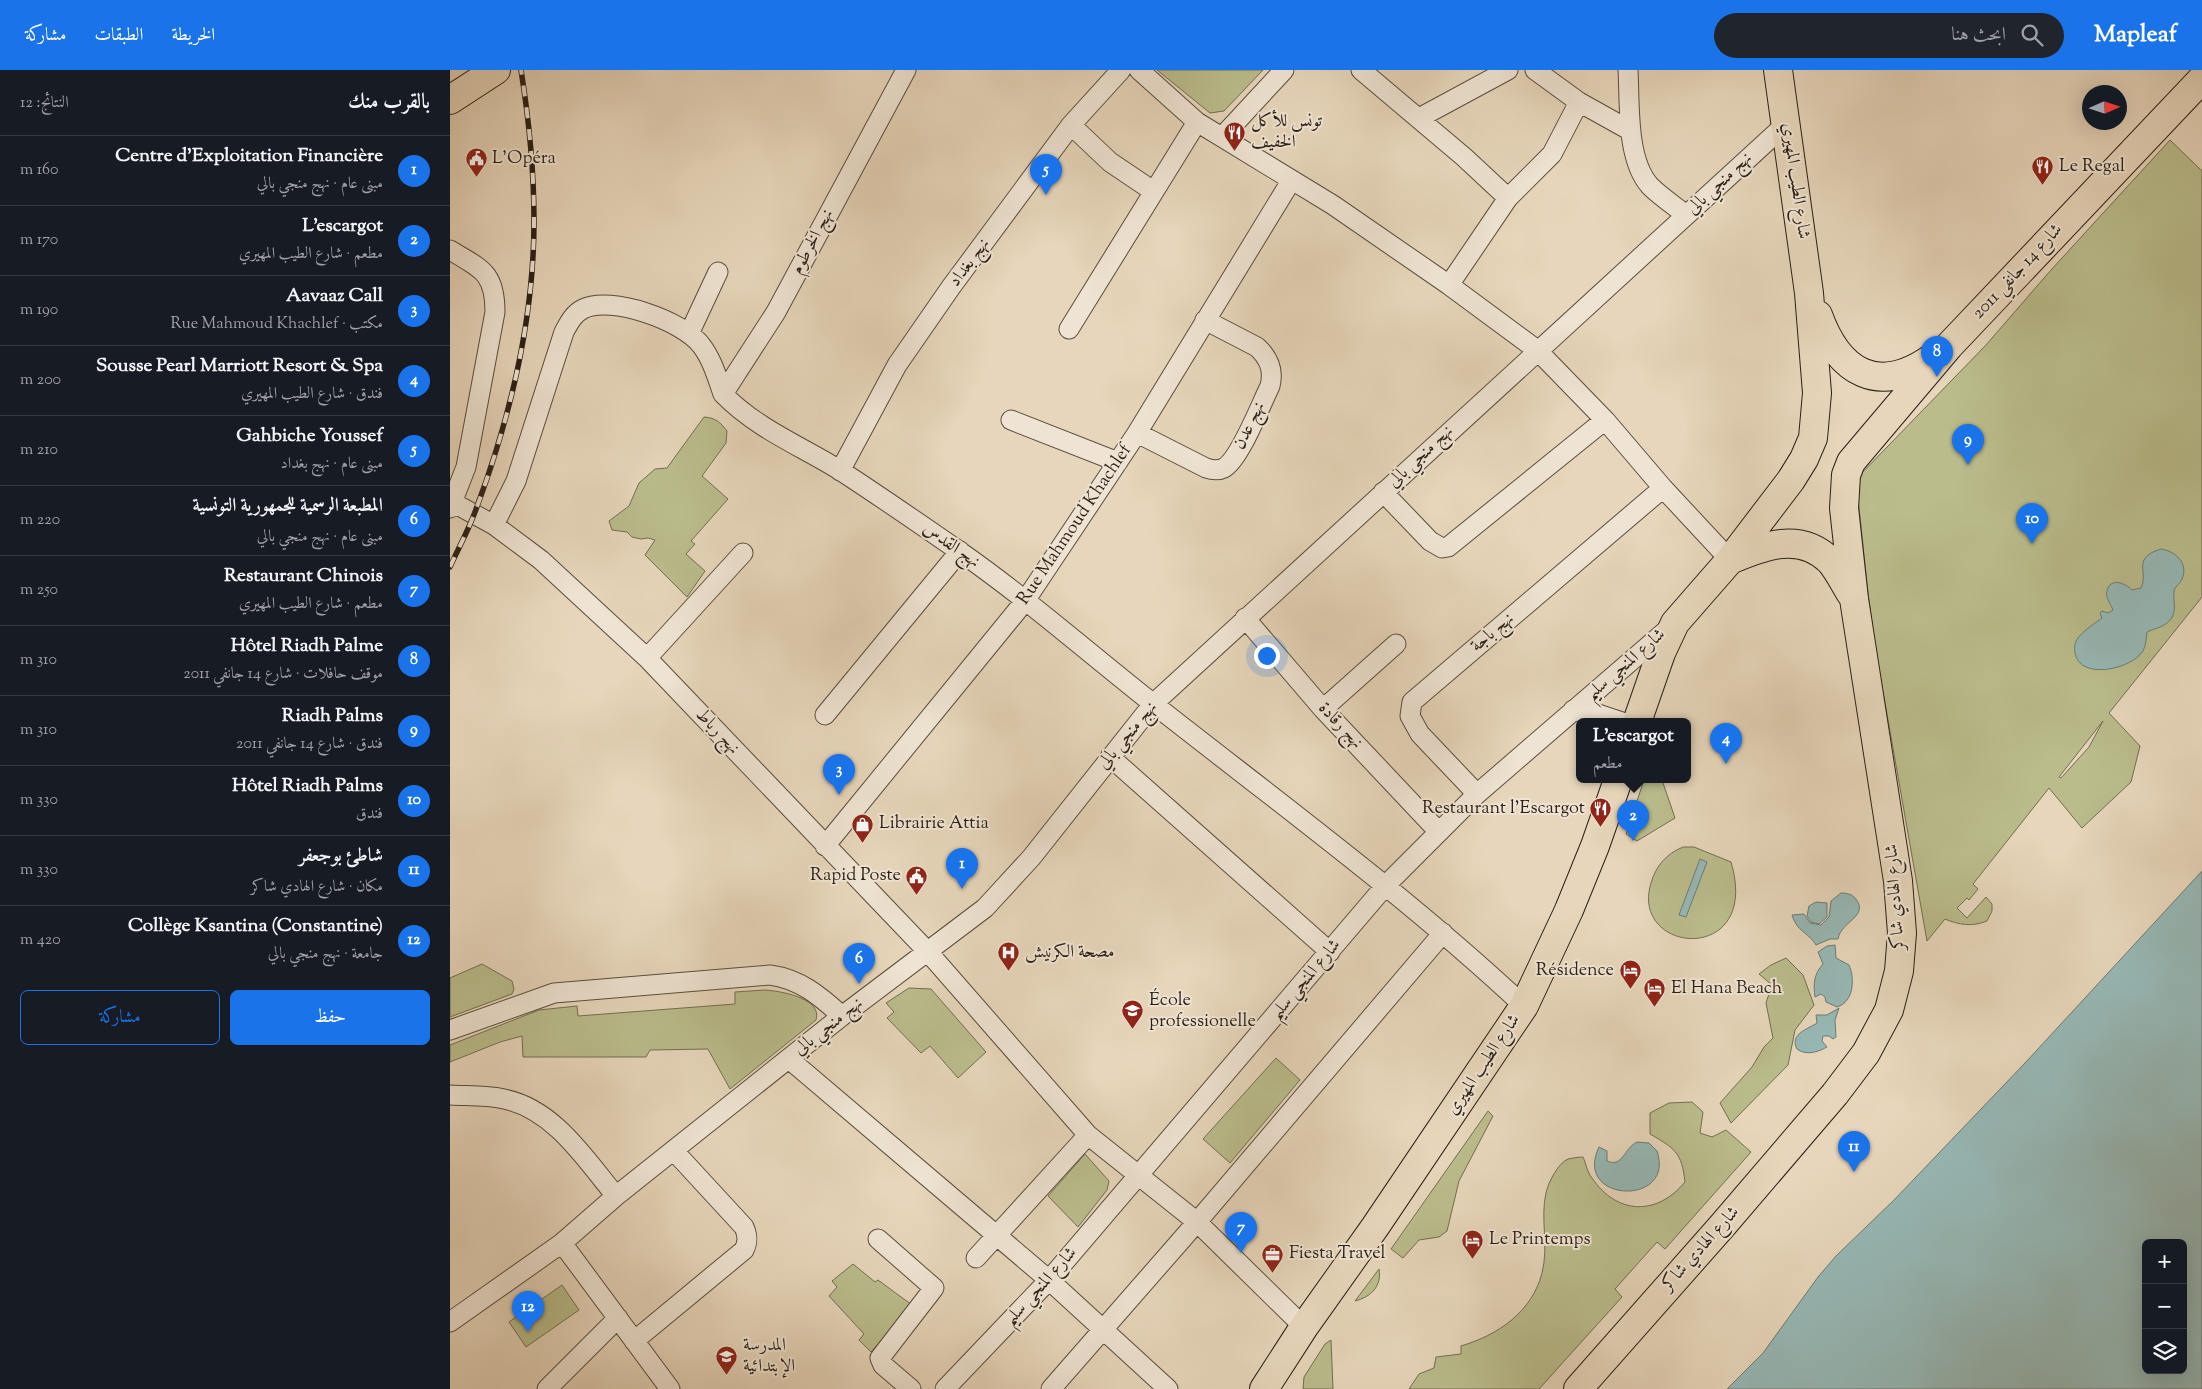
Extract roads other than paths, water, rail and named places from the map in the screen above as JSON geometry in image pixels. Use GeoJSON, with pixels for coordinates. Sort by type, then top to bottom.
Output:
{"type":"FeatureCollection","features":[{"type":"Feature","properties":{"kind":"main road","name":"شارع الطيب المهيري"},"geometry":{"type":"LineString","coordinates":[[1778,70],[1810,292]]}},
{"type":"Feature","properties":{"kind":"main road"},"geometry":{"type":"LineString","coordinates":[[450,100],[491,73]]}},
{"type":"Feature","properties":{"kind":"main road","name":"شارع 14 جانفي 2011"},"geometry":{"type":"LineString","coordinates":[[1846,475],[1851,462],[1861,448],[1949,346],[2202,79]]}},
{"type":"Feature","properties":{"kind":"main road"},"geometry":{"type":"LineString","coordinates":[[1810,292],[1831,345],[1843,360],[1869,375],[1882,377],[1899,376],[1914,370],[1949,346]]}},
{"type":"Feature","properties":{"kind":"main road"},"geometry":{"type":"LineString","coordinates":[[1637,718],[1661,653],[1675,623],[1730,560],[1791,480],[1804,460],[1813,438],[1817,393],[1810,292]]}},
{"type":"Feature","properties":{"kind":"main road","name":"شارع الهادي شاكر"},"geometry":{"type":"LineString","coordinates":[[1578,1389],[1835,1094],[1866,1053],[1889,1010],[1899,971],[1902,933],[1898,881],[1854,599],[1844,508],[1846,475]]}},
{"type":"Feature","properties":{"kind":"main road"},"geometry":{"type":"LineString","coordinates":[[1730,560],[1768,545],[1787,543],[1806,546],[1819,552],[1831,563],[1854,599]]}},
{"type":"Feature","properties":{"kind":"main road","name":"شارع الطيب المهيري"},"geometry":{"type":"LineString","coordinates":[[1264,1389],[1297,1337],[1375,1227],[1524,1006],[1569,910],[1595,846],[1617,783]]}},
{"type":"Feature","properties":{"kind":"main road"},"geometry":{"type":"LineString","coordinates":[[1290,1389],[1287,1369],[1297,1337]]}},
{"type":"Feature","properties":{"kind":"street","name":"نهج الخرطوم"},"geometry":{"type":"LineString","coordinates":[[729,400],[906,70]]}},
{"type":"Feature","properties":{"kind":"street","name":"نهج بغداد"},"geometry":{"type":"LineString","coordinates":[[840,471],[897,365],[951,288],[1070,126],[1122,70]]}},
{"type":"Feature","properties":{"kind":"street"},"geometry":{"type":"LineString","coordinates":[[1139,70],[1197,122],[1341,210],[1449,285],[1537,350],[1605,420],[1663,488],[1730,560]]}},
{"type":"Feature","properties":{"kind":"street"},"geometry":{"type":"LineString","coordinates":[[1222,137],[1284,70]]}},
{"type":"Feature","properties":{"kind":"street"},"geometry":{"type":"LineString","coordinates":[[1361,70],[1464,157],[1508,198]]}},
{"type":"Feature","properties":{"kind":"street"},"geometry":{"type":"LineString","coordinates":[[1419,118],[1508,70]]}},
{"type":"Feature","properties":{"kind":"street"},"geometry":{"type":"LineString","coordinates":[[1535,70],[1580,102],[1631,131]]}},
{"type":"Feature","properties":{"kind":"street"},"geometry":{"type":"LineString","coordinates":[[1628,70],[1631,131],[1640,170],[1650,186],[1686,215]]}},
{"type":"Feature","properties":{"kind":"street"},"geometry":{"type":"LineString","coordinates":[[1449,285],[1508,198],[1552,154],[1580,102]]}},
{"type":"Feature","properties":{"kind":"street"},"geometry":{"type":"LineString","coordinates":[[1069,329],[1197,122]]}},
{"type":"Feature","properties":{"kind":"street","name":"نهج منجي بالي"},"geometry":{"type":"LineString","coordinates":[[450,1322],[562,1243],[616,1196],[842,1016],[985,908],[1031,858],[1153,704],[1786,122]]}},
{"type":"Feature","properties":{"kind":"street"},"geometry":{"type":"LineString","coordinates":[[1070,126],[1110,162],[1153,191]]}},
{"type":"Feature","properties":{"kind":"street","name":"Rue Mahmoud Khachlef"},"geometry":{"type":"LineString","coordinates":[[825,846],[1025,601],[1137,433],[1291,180]]}},
{"type":"Feature","properties":{"kind":"street"},"geometry":{"type":"LineString","coordinates":[[450,250],[481,270],[490,280],[495,294],[495,312],[466,467],[451,504]]}},
{"type":"Feature","properties":{"kind":"street"},"geometry":{"type":"LineString","coordinates":[[689,334],[718,272]]}},
{"type":"Feature","properties":{"kind":"street"},"geometry":{"type":"LineString","coordinates":[[494,525],[516,482],[564,332],[573,316],[584,308],[599,306],[630,308],[660,316],[689,334],[700,344],[711,362],[729,400]]}},
{"type":"Feature","properties":{"kind":"street","name":"نهج عدن"},"geometry":{"type":"LineString","coordinates":[[1137,433],[1206,468],[1223,469],[1235,457],[1270,386],[1271,368],[1263,353],[1257,348],[1206,320]]}},
{"type":"Feature","properties":{"kind":"street","name":"نهج القدس"},"geometry":{"type":"LineString","coordinates":[[729,400],[752,420],[840,471],[960,551],[1386,885],[1524,1006]]}},
{"type":"Feature","properties":{"kind":"street"},"geometry":{"type":"LineString","coordinates":[[1011,420],[1118,462]]}},
{"type":"Feature","properties":{"kind":"street"},"geometry":{"type":"LineString","coordinates":[[1382,492],[1430,541],[1442,548],[1448,547],[1605,420]]}},
{"type":"Feature","properties":{"kind":"street","name":"نهج باجة"},"geometry":{"type":"LineString","coordinates":[[1477,794],[1420,734],[1410,716],[1412,702],[1663,488]]}},
{"type":"Feature","properties":{"kind":"street","name":"نهج رباط"},"geometry":{"type":"LineString","coordinates":[[451,504],[494,525],[559,575],[647,658],[928,952],[1088,1135],[1197,1222],[1297,1337]]}},
{"type":"Feature","properties":{"kind":"street"},"geometry":{"type":"LineString","coordinates":[[826,715],[960,551]]}},
{"type":"Feature","properties":{"kind":"street"},"geometry":{"type":"LineString","coordinates":[[647,658],[743,553]]}},
{"type":"Feature","properties":{"kind":"street","name":"نهج رقادة"},"geometry":{"type":"LineString","coordinates":[[1245,618],[1323,709],[1438,831]]}},
{"type":"Feature","properties":{"kind":"street","name":"شارع المنجي سليم"},"geometry":{"type":"LineString","coordinates":[[945,1389],[1049,1280],[1386,885],[1477,794],[1675,623]]}},
{"type":"Feature","properties":{"kind":"street"},"geometry":{"type":"LineString","coordinates":[[1323,709],[1396,644]]}},
{"type":"Feature","properties":{"kind":"street"},"geometry":{"type":"LineString","coordinates":[[1573,710],[1595,713],[1610,718]]}},
{"type":"Feature","properties":{"kind":"street"},"geometry":{"type":"LineString","coordinates":[[1110,757],[1330,952]]}},
{"type":"Feature","properties":{"kind":"street"},"geometry":{"type":"LineString","coordinates":[[1051,1389],[1197,1222],[1443,933]]}},
{"type":"Feature","properties":{"kind":"street"},"geometry":{"type":"LineString","coordinates":[[450,1030],[554,993],[770,976],[794,980],[819,995],[842,1016]]}},
{"type":"Feature","properties":{"kind":"street"},"geometry":{"type":"LineString","coordinates":[[789,1059],[996,1237],[1049,1280],[1168,1389]]}},
{"type":"Feature","properties":{"kind":"street"},"geometry":{"type":"LineString","coordinates":[[450,1095],[504,1099],[535,1112],[550,1121],[572,1143],[616,1196]]}},
{"type":"Feature","properties":{"kind":"street"},"geometry":{"type":"LineString","coordinates":[[976,1258],[1088,1135]]}},
{"type":"Feature","properties":{"kind":"street"},"geometry":{"type":"LineString","coordinates":[[634,1341],[744,1250],[747,1243],[747,1234],[744,1227],[674,1151]]}},
{"type":"Feature","properties":{"kind":"street"},"geometry":{"type":"LineString","coordinates":[[878,1239],[934,1288],[880,1358],[883,1365],[911,1389]]}},
{"type":"Feature","properties":{"kind":"street"},"geometry":{"type":"LineString","coordinates":[[562,1243],[670,1389]]}},
{"type":"Feature","properties":{"kind":"street"},"geometry":{"type":"LineString","coordinates":[[547,1389],[618,1318]]}},
{"type":"Feature","properties":{"kind":"water"},"geometry":{"type":"Polygon","coordinates":[[[2161,549],[2176,555],[2184,568],[2182,579],[2174,590],[2173,616],[2163,626],[2147,632],[2143,651],[2128,663],[2107,669],[2086,667],[2079,662],[2075,653],[2075,643],[2083,632],[2102,618],[2100,613],[2102,611],[2108,613],[2113,610],[2107,596],[2109,587],[2111,584],[2118,583],[2126,585],[2132,590],[2141,588],[2143,566],[2146,557],[2161,549]]]}},
{"type":"Feature","properties":{"kind":"water"},"geometry":{"type":"Polygon","coordinates":[[[1700,859],[1707,862],[1686,917],[1679,915],[1700,859]]]}},
{"type":"Feature","properties":{"kind":"water"},"geometry":{"type":"Polygon","coordinates":[[[2202,871],[2202,1389],[1727,1389],[1763,1353],[1818,1277],[1836,1256],[1895,1199],[2025,1063],[2202,871]]]}},
{"type":"Feature","properties":{"kind":"water"},"geometry":{"type":"Polygon","coordinates":[[[1841,893],[1849,894],[1856,899],[1859,905],[1857,915],[1840,933],[1838,939],[1830,939],[1816,945],[1800,929],[1792,915],[1804,914],[1810,923],[1821,925],[1829,917],[1831,901],[1841,893]]]}},
{"type":"Feature","properties":{"kind":"water"},"geometry":{"type":"Polygon","coordinates":[[[1816,902],[1827,903],[1827,917],[1819,924],[1811,922],[1807,916],[1809,906],[1816,902]]]}},
{"type":"Feature","properties":{"kind":"water"},"geometry":{"type":"Polygon","coordinates":[[[1835,945],[1836,958],[1849,965],[1852,976],[1850,995],[1843,1004],[1837,1007],[1826,1002],[1825,997],[1821,994],[1815,997],[1814,988],[1816,975],[1823,964],[1818,952],[1827,946],[1835,945]]]}},
{"type":"Feature","properties":{"kind":"water"},"geometry":{"type":"Polygon","coordinates":[[[1839,1008],[1835,1020],[1836,1037],[1833,1039],[1829,1036],[1823,1036],[1822,1041],[1827,1047],[1808,1053],[1797,1049],[1795,1039],[1817,1023],[1816,1015],[1827,1015],[1839,1008]]]}},
{"type":"Feature","properties":{"kind":"water"},"geometry":{"type":"Polygon","coordinates":[[[1637,1142],[1649,1143],[1657,1151],[1659,1169],[1652,1182],[1640,1189],[1625,1191],[1610,1188],[1599,1179],[1595,1166],[1599,1147],[1607,1151],[1607,1161],[1617,1162],[1637,1142]]]}},
{"type":"Feature","properties":{"kind":"railway"},"geometry":{"type":"LineString","coordinates":[[450,567],[472,519],[488,477],[509,405],[525,332],[533,258],[534,202],[530,145],[521,70]]}},
{"type":"Feature","properties":{"kind":"place","name":"تونس للأكل الخفيف"},"geometry":{"type":"Point","coordinates":[1235,151]}},
{"type":"Feature","properties":{"kind":"place","name":"L'Opéra"},"geometry":{"type":"Point","coordinates":[476,178]}},
{"type":"Feature","properties":{"kind":"place","name":"Le Regal"},"geometry":{"type":"Point","coordinates":[2043,186]}},
{"type":"Feature","properties":{"kind":"place","name":"Gahbiche Youssef"},"geometry":{"type":"Point","coordinates":[1046,195]}},
{"type":"Feature","properties":{"kind":"place","name":"Hôtel Riadh Palme"},"geometry":{"type":"Point","coordinates":[1937,377]}},
{"type":"Feature","properties":{"kind":"place","name":"Riadh Palms"},"geometry":{"type":"Point","coordinates":[1968,465]}},
{"type":"Feature","properties":{"kind":"place","name":"Hôtel Riadh Palms"},"geometry":{"type":"Point","coordinates":[2032,544]}},
{"type":"Feature","properties":{"kind":"place","name":"Sousse Pearl Marriott Resort & Spa"},"geometry":{"type":"Point","coordinates":[1726,764]}},
{"type":"Feature","properties":{"kind":"place","name":"Aavaaz Call"},"geometry":{"type":"Point","coordinates":[839,795]}},
{"type":"Feature","properties":{"kind":"place","name":"Restaurant l'Escargot"},"geometry":{"type":"Point","coordinates":[1601,828]}},
{"type":"Feature","properties":{"kind":"place","name":"L'escargot"},"geometry":{"type":"Point","coordinates":[1633,841]}},
{"type":"Feature","properties":{"kind":"place","name":"Librairie Attia"},"geometry":{"type":"Point","coordinates":[863,843]}},
{"type":"Feature","properties":{"kind":"place","name":"Centre d'Exploitation Financière"},"geometry":{"type":"Point","coordinates":[962,889]}},
{"type":"Feature","properties":{"kind":"place","name":"Rapid Poste"},"geometry":{"type":"Point","coordinates":[917,895]}},
{"type":"Feature","properties":{"kind":"place","name":"مصحة الكرنيش"},"geometry":{"type":"Point","coordinates":[1009,972]}},
{"type":"Feature","properties":{"kind":"place","name":"المطبعة الرسمية للجمهورية التونسية"},"geometry":{"type":"Point","coordinates":[859,984]}},
{"type":"Feature","properties":{"kind":"place","name":"Résidence"},"geometry":{"type":"Point","coordinates":[1630,990]}},
{"type":"Feature","properties":{"kind":"place","name":"El Hana Beach"},"geometry":{"type":"Point","coordinates":[1655,1008]}},
{"type":"Feature","properties":{"kind":"place","name":"École professionelle"},"geometry":{"type":"Point","coordinates":[1133,1030]}},
{"type":"Feature","properties":{"kind":"place","name":"شاطئ بوجعفر"},"geometry":{"type":"Point","coordinates":[1854,1172]}},
{"type":"Feature","properties":{"kind":"place","name":"Restaurant Chinois"},"geometry":{"type":"Point","coordinates":[1241,1253]}},
{"type":"Feature","properties":{"kind":"place","name":"Le Printemps"},"geometry":{"type":"Point","coordinates":[1473,1259]}},
{"type":"Feature","properties":{"kind":"place","name":"Fiesta Travel"},"geometry":{"type":"Point","coordinates":[1273,1273]}},
{"type":"Feature","properties":{"kind":"place","name":"Collège Ksantina (Constantine)"},"geometry":{"type":"Point","coordinates":[528,1332]}},
{"type":"Feature","properties":{"kind":"place","name":"المدرسة الإبتدائية"},"geometry":{"type":"Point","coordinates":[727,1375]}}]}
